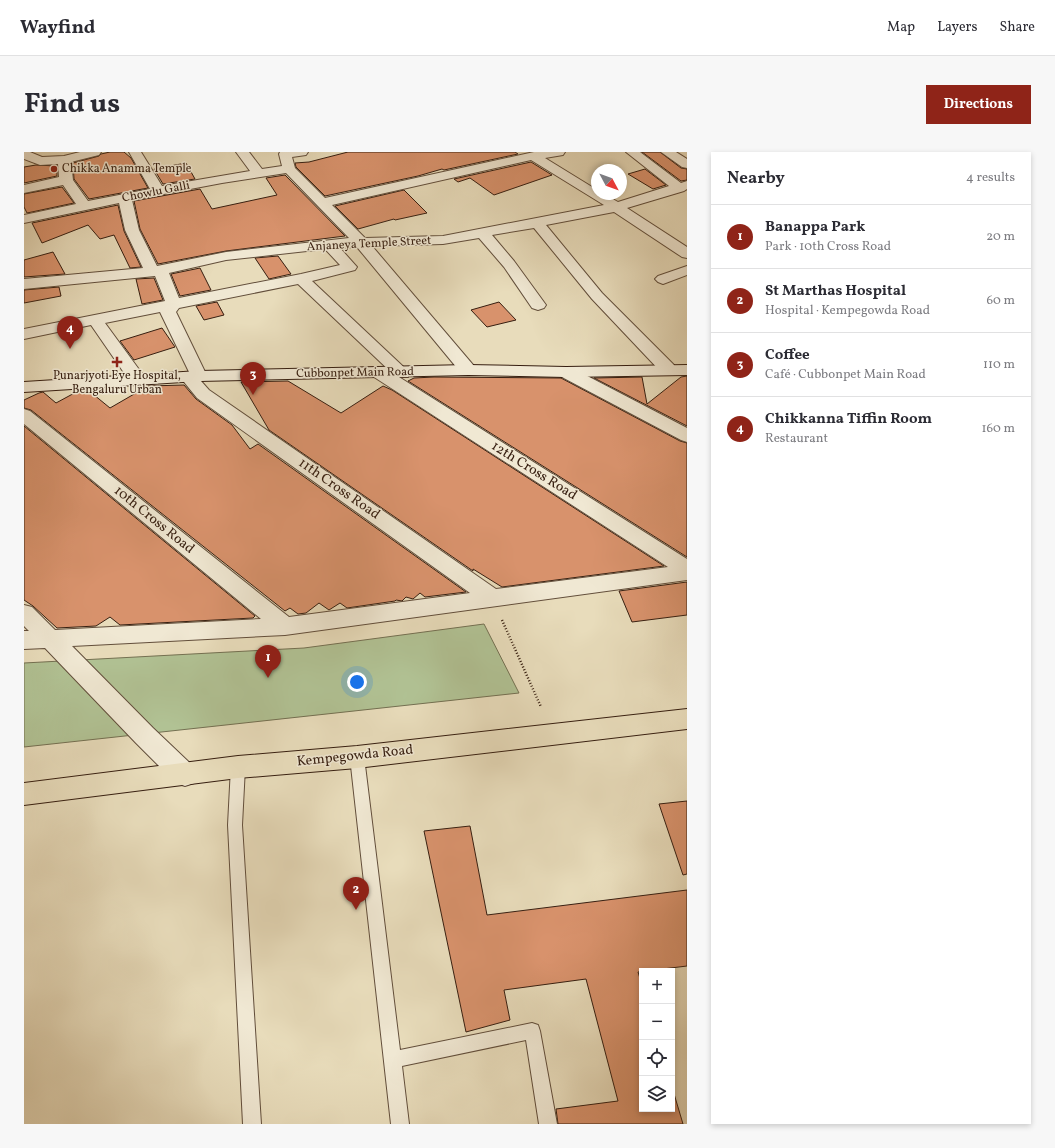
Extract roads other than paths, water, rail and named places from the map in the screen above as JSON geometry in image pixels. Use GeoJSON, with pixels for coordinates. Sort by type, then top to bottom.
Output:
{"type":"FeatureCollection","features":[{"type":"Feature","properties":{"kind":"main road","name":"Kempegowda Road"},"geometry":{"type":"LineString","coordinates":[[24,794],[185,775],[238,767],[357,757],[687,719]]}},
{"type":"Feature","properties":{"kind":"street"},"geometry":{"type":"LineString","coordinates":[[24,154],[40,161],[64,160],[95,152]]}},
{"type":"Feature","properties":{"kind":"street"},"geometry":{"type":"LineString","coordinates":[[135,152],[159,192]]}},
{"type":"Feature","properties":{"kind":"street"},"geometry":{"type":"LineString","coordinates":[[242,152],[258,173]]}},
{"type":"Feature","properties":{"kind":"street"},"geometry":{"type":"LineString","coordinates":[[302,152],[285,154],[289,169],[361,242],[468,370]]}},
{"type":"Feature","properties":{"kind":"street"},"geometry":{"type":"LineString","coordinates":[[322,203],[533,156],[559,152]]}},
{"type":"Feature","properties":{"kind":"street"},"geometry":{"type":"LineString","coordinates":[[632,152],[683,186]]}},
{"type":"Feature","properties":{"kind":"street"},"geometry":{"type":"LineString","coordinates":[[667,152],[687,164]]}},
{"type":"Feature","properties":{"kind":"street"},"geometry":{"type":"LineString","coordinates":[[533,156],[685,250]]}},
{"type":"Feature","properties":{"kind":"street"},"geometry":{"type":"LineString","coordinates":[[64,160],[66,180],[84,206]]}},
{"type":"Feature","properties":{"kind":"street","name":"Chowlu Galli"},"geometry":{"type":"LineString","coordinates":[[24,219],[125,198],[258,173],[289,169]]}},
{"type":"Feature","properties":{"kind":"street"},"geometry":{"type":"LineString","coordinates":[[24,189],[66,180]]}},
{"type":"Feature","properties":{"kind":"street","name":"Anjaneya Temple Street"},"geometry":{"type":"LineString","coordinates":[[24,284],[156,271],[226,256],[329,244],[443,240],[616,207],[683,186]]}},
{"type":"Feature","properties":{"kind":"street"},"geometry":{"type":"LineString","coordinates":[[125,198],[132,230],[174,304]]}},
{"type":"Feature","properties":{"kind":"street"},"geometry":{"type":"LineString","coordinates":[[537,223],[597,296],[668,369]]}},
{"type":"Feature","properties":{"kind":"street"},"geometry":{"type":"LineString","coordinates":[[482,233],[509,264],[538,305]]}},
{"type":"Feature","properties":{"kind":"street"},"geometry":{"type":"LineString","coordinates":[[329,244],[350,267]]}},
{"type":"Feature","properties":{"kind":"street"},"geometry":{"type":"LineString","coordinates":[[24,334],[301,279],[377,261]]}},
{"type":"Feature","properties":{"kind":"street"},"geometry":{"type":"LineString","coordinates":[[663,279],[687,270]]}},
{"type":"Feature","properties":{"kind":"street"},"geometry":{"type":"LineString","coordinates":[[301,279],[402,372]]}},
{"type":"Feature","properties":{"kind":"street","name":"11th Cross Road"},"geometry":{"type":"LineString","coordinates":[[174,304],[168,312],[194,377],[203,394],[493,598]]}},
{"type":"Feature","properties":{"kind":"street"},"geometry":{"type":"LineString","coordinates":[[96,320],[137,379]]}},
{"type":"Feature","properties":{"kind":"street","name":"Cubbonpet Main Road"},"geometry":{"type":"LineString","coordinates":[[24,387],[137,379],[194,377],[380,374],[468,370],[566,372],[668,369],[687,370]]}},
{"type":"Feature","properties":{"kind":"street"},"geometry":{"type":"LineString","coordinates":[[566,372],[687,436]]}},
{"type":"Feature","properties":{"kind":"street","name":"12th Cross Road"},"geometry":{"type":"LineString","coordinates":[[380,374],[687,569]]}},
{"type":"Feature","properties":{"kind":"street","name":"10th Cross Road"},"geometry":{"type":"LineString","coordinates":[[24,415],[285,626]]}},
{"type":"Feature","properties":{"kind":"street"},"geometry":{"type":"LineString","coordinates":[[24,640],[285,626],[687,572]]}},
{"type":"Feature","properties":{"kind":"street"},"geometry":{"type":"LineString","coordinates":[[24,613],[51,638],[155,747],[185,775]]}},
{"type":"Feature","properties":{"kind":"lane"},"geometry":{"type":"LineString","coordinates":[[357,757],[400,1124]]}},
{"type":"Feature","properties":{"kind":"lane"},"geometry":{"type":"LineString","coordinates":[[238,767],[235,825],[252,1124]]}},
{"type":"Feature","properties":{"kind":"lane"},"geometry":{"type":"LineString","coordinates":[[392,1060],[532,1031],[548,1124]]}},
{"type":"Feature","properties":{"kind":"place","name":"Chikka Anamma Temple"},"geometry":{"type":"Point","coordinates":[54,169]}},
{"type":"Feature","properties":{"kind":"place","name":"Chikkanna Tiffin Room"},"geometry":{"type":"Point","coordinates":[70,349]}},
{"type":"Feature","properties":{"kind":"place","name":"Punarjyoti Eye Hospital, Bengaluru Urban"},"geometry":{"type":"Point","coordinates":[117,362]}},
{"type":"Feature","properties":{"kind":"place","name":"Coffee"},"geometry":{"type":"Point","coordinates":[253,395]}},
{"type":"Feature","properties":{"kind":"place","name":"Banappa Park"},"geometry":{"type":"Point","coordinates":[268,678]}},
{"type":"Feature","properties":{"kind":"place","name":"St Marthas Hospital"},"geometry":{"type":"Point","coordinates":[356,910]}}]}
